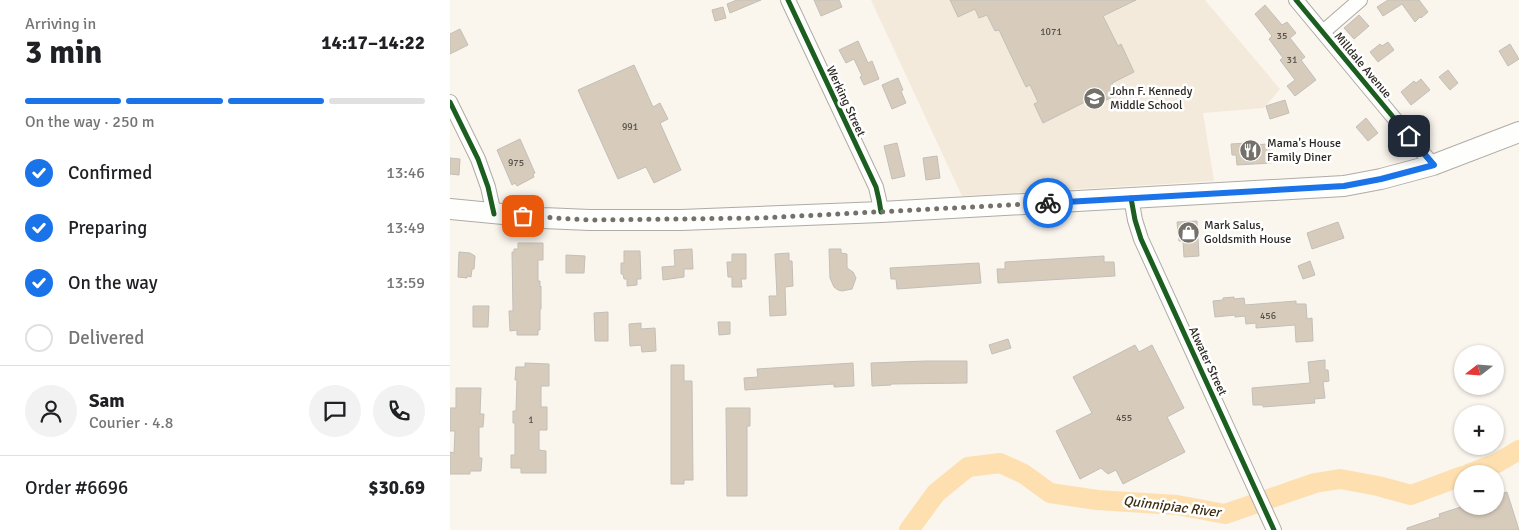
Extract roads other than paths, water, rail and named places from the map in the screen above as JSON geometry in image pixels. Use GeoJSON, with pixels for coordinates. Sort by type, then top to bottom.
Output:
{"type":"FeatureCollection","features":[{"type":"Feature","properties":{"kind":"highway"},"geometry":{"type":"LineString","coordinates":[[450,209],[494,214],[590,220],[761,218],[1344,186],[1381,179],[1434,165],[1519,132]]}},
{"type":"Feature","properties":{"kind":"street","name":"Werking Street"},"geometry":{"type":"LineString","coordinates":[[788,0],[876,187],[881,212]]}},
{"type":"Feature","properties":{"kind":"street","name":"Milldale Avenue"},"geometry":{"type":"LineString","coordinates":[[1296,0],[1434,165]]}},
{"type":"Feature","properties":{"kind":"street"},"geometry":{"type":"LineString","coordinates":[[1323,32],[1360,0]]}},
{"type":"Feature","properties":{"kind":"street"},"geometry":{"type":"LineString","coordinates":[[450,102],[478,159],[488,187],[494,214]]}},
{"type":"Feature","properties":{"kind":"street","name":"Atwater Street"},"geometry":{"type":"LineString","coordinates":[[1131,198],[1141,239],[1274,530]]}},
{"type":"Feature","properties":{"kind":"waterway","name":"Quinnipiac River"},"geometry":{"type":"LineString","coordinates":[[1492,465],[1519,450]]}},
{"type":"Feature","properties":{"kind":"waterway","name":"Quinnipiac River"},"geometry":{"type":"LineString","coordinates":[[909,530],[936,493],[968,467],[1000,463],[1024,474],[1050,493],[1097,500],[1177,505],[1225,514],[1315,483],[1340,479],[1378,486],[1411,495],[1454,479]]}},
{"type":"Feature","properties":{"kind":"place","name":"John F. Kennedy Middle School"},"geometry":{"type":"Point","coordinates":[1094,98]}},
{"type":"Feature","properties":{"kind":"place","name":"Mama's House Family Diner"},"geometry":{"type":"Point","coordinates":[1251,150]}},
{"type":"Feature","properties":{"kind":"place","name":"Mark Salus, Goldsmith House"},"geometry":{"type":"Point","coordinates":[1188,232]}}]}
